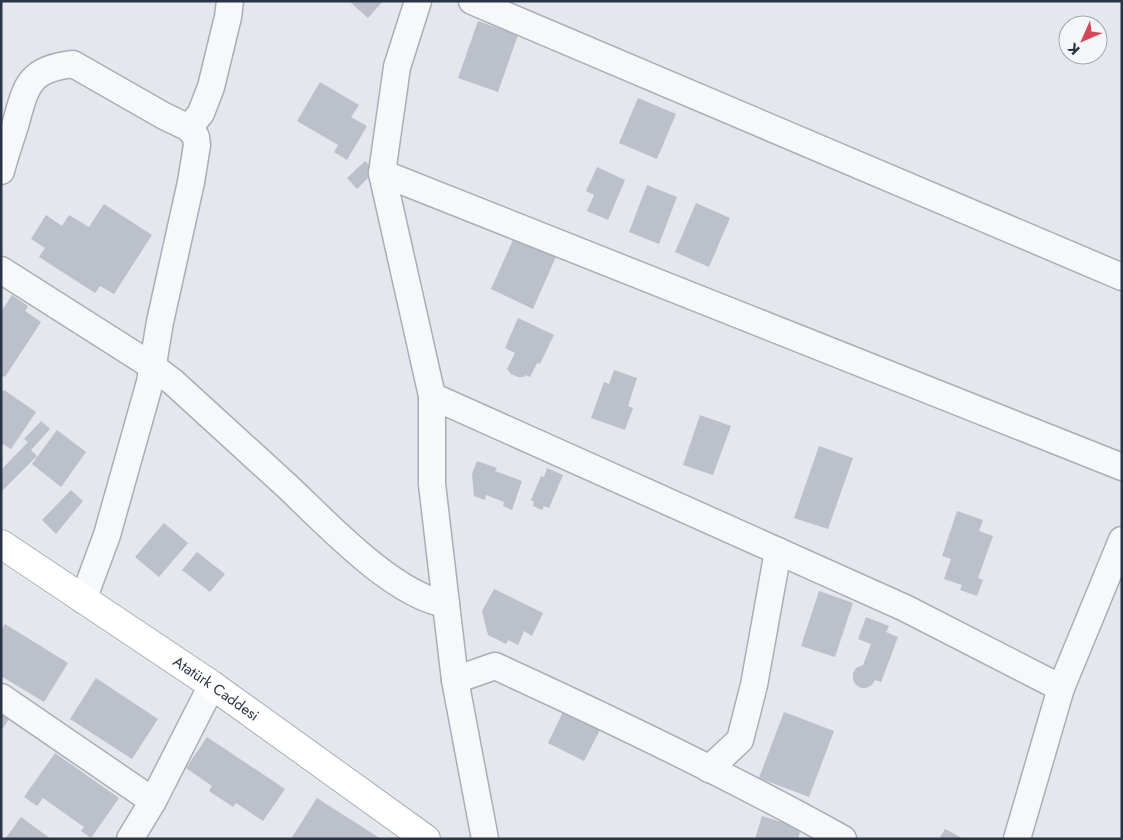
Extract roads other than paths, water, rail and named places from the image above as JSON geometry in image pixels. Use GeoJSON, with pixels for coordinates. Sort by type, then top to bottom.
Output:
{"type":"FeatureCollection","features":[{"type":"Feature","properties":{"kind":"main road","name":"Atatürk Caddesi"},"geometry":{"type":"LineString","coordinates":[[1,544],[82,600],[212,685],[426,839]]}},
{"type":"Feature","properties":{"kind":"street"},"geometry":{"type":"LineString","coordinates":[[189,128],[201,113],[211,87],[230,1]]}},
{"type":"Feature","properties":{"kind":"street"},"geometry":{"type":"LineString","coordinates":[[418,1],[397,67],[382,173],[432,396],[432,484],[455,680],[485,839]]}},
{"type":"Feature","properties":{"kind":"street"},"geometry":{"type":"LineString","coordinates":[[472,1],[1122,276]]}},
{"type":"Feature","properties":{"kind":"street"},"geometry":{"type":"LineString","coordinates":[[1,171],[26,88],[38,76],[57,66],[73,64],[164,116],[189,128],[196,137],[197,145],[191,182],[160,322],[150,382],[107,535],[82,600]]}},
{"type":"Feature","properties":{"kind":"street"},"geometry":{"type":"LineString","coordinates":[[382,173],[1122,467]]}},
{"type":"Feature","properties":{"kind":"street"},"geometry":{"type":"LineString","coordinates":[[1,270],[152,366],[173,382],[248,450],[345,542],[395,581],[432,602],[446,604]]}},
{"type":"Feature","properties":{"kind":"street"},"geometry":{"type":"LineString","coordinates":[[432,396],[905,608],[1062,688]]}},
{"type":"Feature","properties":{"kind":"street"},"geometry":{"type":"LineString","coordinates":[[1017,839],[1062,688],[1122,540]]}},
{"type":"Feature","properties":{"kind":"street"},"geometry":{"type":"LineString","coordinates":[[709,769],[740,740],[754,685],[778,551]]}},
{"type":"Feature","properties":{"kind":"street"},"geometry":{"type":"LineString","coordinates":[[455,680],[495,666],[611,719],[843,839]]}},
{"type":"Feature","properties":{"kind":"street"},"geometry":{"type":"LineString","coordinates":[[130,839],[153,801],[212,685]]}},
{"type":"Feature","properties":{"kind":"street"},"geometry":{"type":"LineString","coordinates":[[1,697],[153,801]]}}]}
